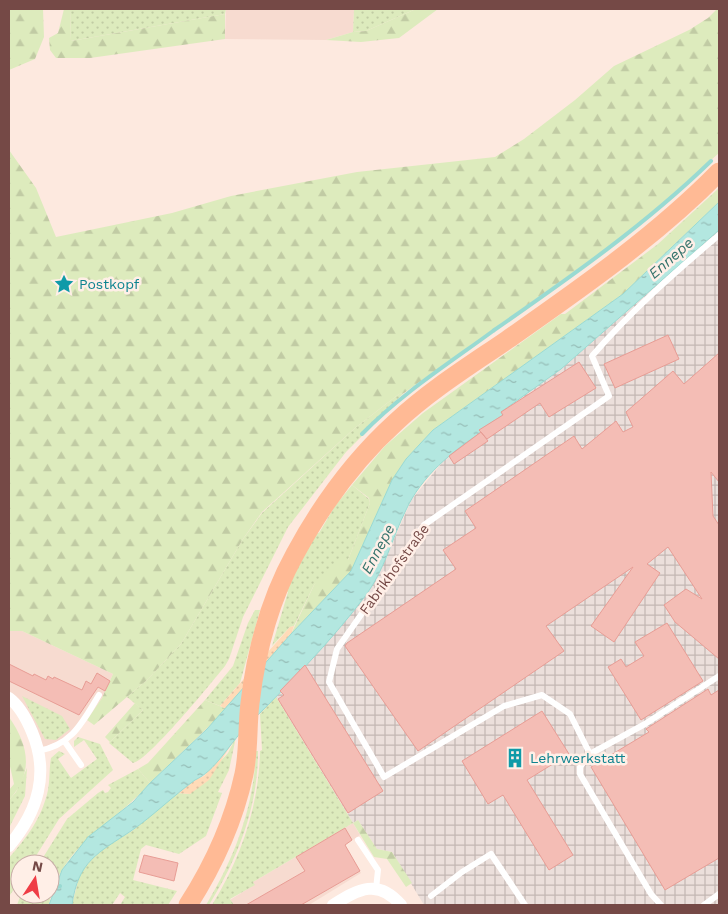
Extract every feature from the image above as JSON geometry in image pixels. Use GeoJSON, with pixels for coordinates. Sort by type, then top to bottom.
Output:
{"type":"FeatureCollection","features":[{"type":"Feature","properties":{"kind":"main road"},"geometry":{"type":"LineString","coordinates":[[188,905],[217,853],[243,777],[252,686],[267,623],[286,571],[320,510],[349,472],[377,440],[416,405],[620,260],[675,215],[719,172]]}},
{"type":"Feature","properties":{"kind":"street"},"geometry":{"type":"LineString","coordinates":[[9,698],[28,723],[38,751],[40,787],[30,818],[9,846]]}},
{"type":"Feature","properties":{"kind":"street"},"geometry":{"type":"LineString","coordinates":[[333,905],[359,890],[376,888],[388,893],[401,905]]}},
{"type":"Feature","properties":{"kind":"lane","name":"Fabrikhofstraße"},"geometry":{"type":"LineString","coordinates":[[590,754],[570,714],[542,695],[504,706],[384,777],[329,682],[337,649],[424,525],[609,396],[592,356],[654,290],[719,235]]}},
{"type":"Feature","properties":{"kind":"lane"},"geometry":{"type":"LineString","coordinates":[[661,905],[650,894],[580,774],[580,767],[590,754],[645,724],[719,676]]}},
{"type":"Feature","properties":{"kind":"lane"},"geometry":{"type":"LineString","coordinates":[[38,751],[52,749],[65,742],[85,719],[99,695]]}},
{"type":"Feature","properties":{"kind":"lane"},"geometry":{"type":"LineString","coordinates":[[65,742],[82,765]]}},
{"type":"Feature","properties":{"kind":"lane"},"geometry":{"type":"LineString","coordinates":[[358,840],[378,870],[376,888]]}},
{"type":"Feature","properties":{"kind":"lane"},"geometry":{"type":"LineString","coordinates":[[431,896],[462,872],[491,854],[525,905]]}},
{"type":"Feature","properties":{"kind":"lane"},"geometry":{"type":"LineString","coordinates":[[704,905],[719,894]]}},
{"type":"Feature","properties":{"kind":"shaded area"},"geometry":{"type":"Polygon","coordinates":[[[226,9],[354,9],[353,32],[326,40],[225,39],[226,9]]]}},
{"type":"Feature","properties":{"kind":"shaded area"},"geometry":{"type":"Polygon","coordinates":[[[719,230],[719,905],[424,905],[392,852],[377,849],[358,820],[353,823],[276,697],[329,638],[377,577],[412,499],[445,459],[457,448],[481,433],[479,430],[502,415],[501,412],[561,369],[719,230]]]}},
{"type":"Feature","properties":{"kind":"shaded area"},"geometry":{"type":"Polygon","coordinates":[[[9,631],[22,631],[113,674],[102,698],[87,720],[85,719],[74,733],[38,751],[9,698],[9,631]]]}},
{"type":"Feature","properties":{"kind":"shaded area"},"geometry":{"type":"Polygon","coordinates":[[[353,823],[360,835],[345,845],[361,873],[309,905],[234,905],[230,900],[254,885],[253,882],[353,823]]]}},
{"type":"Feature","properties":{"kind":"green space"},"geometry":{"type":"Polygon","coordinates":[[[9,9],[43,9],[44,37],[35,59],[9,70],[9,9]]]}},
{"type":"Feature","properties":{"kind":"green space"},"geometry":{"type":"Polygon","coordinates":[[[64,9],[70,9],[71,41],[225,14],[225,39],[90,58],[56,58],[50,50],[49,38],[58,33],[64,9]]]}},
{"type":"Feature","properties":{"kind":"green space"},"geometry":{"type":"Polygon","coordinates":[[[70,9],[226,9],[225,14],[71,41],[70,9]]]}},
{"type":"Feature","properties":{"kind":"green space"},"geometry":{"type":"Polygon","coordinates":[[[354,9],[416,9],[366,31],[353,32],[354,9]]]}},
{"type":"Feature","properties":{"kind":"green space"},"geometry":{"type":"Polygon","coordinates":[[[416,9],[438,9],[399,38],[361,42],[326,40],[353,32],[366,31],[416,9]]]}},
{"type":"Feature","properties":{"kind":"green space"},"geometry":{"type":"Polygon","coordinates":[[[719,9],[719,153],[631,231],[404,393],[399,394],[355,428],[262,512],[243,539],[181,644],[147,680],[94,725],[87,720],[102,698],[113,674],[22,631],[9,631],[9,150],[36,188],[56,237],[172,213],[231,196],[357,172],[495,157],[524,139],[575,100],[614,66],[689,30],[708,18],[719,9]]]}},
{"type":"Feature","properties":{"kind":"green space"},"geometry":{"type":"Polygon","coordinates":[[[719,188],[719,202],[623,294],[433,430],[406,459],[392,480],[351,571],[291,634],[314,585],[339,559],[348,560],[370,503],[369,498],[352,485],[385,446],[423,413],[561,314],[565,314],[658,244],[719,188]]]}},
{"type":"Feature","properties":{"kind":"green space"},"geometry":{"type":"Polygon","coordinates":[[[404,393],[360,434],[362,436],[346,452],[288,527],[243,617],[225,666],[165,736],[141,759],[133,763],[109,743],[143,710],[127,697],[147,680],[181,644],[243,539],[262,513],[355,428],[399,394],[404,393]]]}},
{"type":"Feature","properties":{"kind":"green space"},"geometry":{"type":"Polygon","coordinates":[[[352,485],[369,499],[370,503],[348,560],[314,585],[294,626],[290,627],[272,646],[288,592],[285,591],[316,532],[319,533],[335,506],[352,485]]]}},
{"type":"Feature","properties":{"kind":"green space"},"geometry":{"type":"Polygon","coordinates":[[[255,610],[260,610],[240,683],[220,706],[205,700],[233,666],[248,623],[255,610]]]}},
{"type":"Feature","properties":{"kind":"green space"},"geometry":{"type":"Polygon","coordinates":[[[22,696],[62,716],[70,729],[56,740],[45,739],[22,696]]]}},
{"type":"Feature","properties":{"kind":"green space"},"geometry":{"type":"Polygon","coordinates":[[[276,697],[353,823],[253,882],[255,885],[230,899],[234,905],[212,905],[232,869],[252,812],[259,771],[260,751],[262,750],[260,714],[276,697]]]}},
{"type":"Feature","properties":{"kind":"green space"},"geometry":{"type":"Polygon","coordinates":[[[205,700],[227,709],[150,783],[138,769],[148,763],[205,700]]]}},
{"type":"Feature","properties":{"kind":"green space"},"geometry":{"type":"Polygon","coordinates":[[[135,703],[143,710],[110,742],[105,737],[135,703]]]}},
{"type":"Feature","properties":{"kind":"green space"},"geometry":{"type":"Polygon","coordinates":[[[9,717],[21,738],[26,759],[22,780],[9,800],[9,790],[14,784],[9,762],[9,717]]]}},
{"type":"Feature","properties":{"kind":"green space"},"geometry":{"type":"Polygon","coordinates":[[[78,737],[100,744],[113,770],[59,819],[37,854],[12,854],[28,835],[42,809],[48,790],[51,758],[59,751],[65,754],[58,759],[71,778],[97,759],[84,740],[74,747],[74,741],[78,737]]]}},
{"type":"Feature","properties":{"kind":"green space"},"geometry":{"type":"Polygon","coordinates":[[[236,737],[229,770],[218,792],[222,793],[206,836],[179,854],[146,845],[141,849],[133,880],[177,891],[168,905],[120,905],[125,897],[120,893],[112,905],[72,905],[80,873],[92,859],[106,846],[132,831],[178,793],[190,794],[228,753],[236,737]]]}},
{"type":"Feature","properties":{"kind":"green space"},"geometry":{"type":"Polygon","coordinates":[[[256,751],[258,751],[257,772],[254,792],[244,831],[229,869],[209,905],[206,905],[226,869],[241,831],[251,792],[256,751]]]}},
{"type":"Feature","properties":{"kind":"green space"},"geometry":{"type":"Polygon","coordinates":[[[27,768],[25,796],[9,828],[9,800],[16,792],[27,768]]]}},
{"type":"Feature","properties":{"kind":"green space"},"geometry":{"type":"Polygon","coordinates":[[[138,769],[150,783],[136,798],[76,851],[60,875],[60,854],[45,854],[67,819],[98,793],[103,790],[105,793],[108,792],[111,788],[108,785],[138,769]]]}},
{"type":"Feature","properties":{"kind":"green space"},"geometry":{"type":"Polygon","coordinates":[[[358,820],[377,849],[392,852],[412,883],[406,887],[387,859],[374,857],[353,823],[358,820]]]}},
{"type":"Feature","properties":{"kind":"green space"},"geometry":{"type":"Polygon","coordinates":[[[10,857],[10,895],[9,858],[10,857]]]}},
{"type":"Feature","properties":{"kind":"green space"},"geometry":{"type":"Polygon","coordinates":[[[17,904],[49,904],[49,905],[17,904]]]}},
{"type":"Feature","properties":{"kind":"sand"},"geometry":{"type":"Polygon","coordinates":[[[294,626],[291,634],[227,709],[220,706],[290,627],[294,626]]]}},
{"type":"Feature","properties":{"kind":"sand"},"geometry":{"type":"Polygon","coordinates":[[[236,737],[209,780],[190,794],[178,793],[195,780],[204,776],[236,737]]]}},
{"type":"Feature","properties":{"kind":"water","name":"Ennepe"},"geometry":{"type":"Polygon","coordinates":[[[719,202],[719,230],[561,369],[501,412],[503,415],[480,430],[482,432],[449,456],[429,476],[412,498],[383,564],[366,595],[323,647],[244,729],[209,771],[187,786],[139,825],[99,852],[79,878],[72,905],[49,905],[60,904],[60,875],[62,870],[88,837],[133,802],[150,783],[207,729],[291,634],[351,571],[392,480],[406,459],[433,430],[623,294],[719,202]]]}},
{"type":"Feature","properties":{"kind":"building"},"geometry":{"type":"Polygon","coordinates":[[[668,335],[679,359],[615,388],[604,364],[668,335]]]}},
{"type":"Feature","properties":{"kind":"building"},"geometry":{"type":"Polygon","coordinates":[[[719,353],[719,482],[711,472],[713,516],[719,525],[719,659],[675,622],[664,605],[686,589],[702,599],[668,547],[647,564],[660,573],[614,642],[591,626],[633,567],[546,626],[564,651],[418,751],[345,646],[347,643],[456,569],[443,550],[476,528],[465,511],[574,436],[582,449],[616,421],[623,432],[633,427],[626,412],[673,371],[684,384],[719,353]]]}},
{"type":"Feature","properties":{"kind":"building"},"geometry":{"type":"Polygon","coordinates":[[[579,362],[596,388],[549,417],[540,403],[487,439],[479,430],[503,415],[501,412],[579,362]]]}},
{"type":"Feature","properties":{"kind":"building"},"geometry":{"type":"Polygon","coordinates":[[[481,432],[488,441],[454,464],[449,456],[481,432]]]}},
{"type":"Feature","properties":{"kind":"building"},"geometry":{"type":"Polygon","coordinates":[[[667,623],[703,681],[641,720],[608,667],[621,659],[626,667],[644,656],[635,642],[667,623]]]}},
{"type":"Feature","properties":{"kind":"building"},"geometry":{"type":"Polygon","coordinates":[[[9,664],[33,676],[34,674],[46,680],[48,676],[53,679],[54,677],[82,690],[86,681],[91,684],[97,673],[110,681],[105,691],[98,687],[79,715],[9,681],[9,664]]]}},
{"type":"Feature","properties":{"kind":"building"},"geometry":{"type":"Polygon","coordinates":[[[305,665],[383,791],[348,813],[278,699],[284,695],[280,691],[305,665]]]}},
{"type":"Feature","properties":{"kind":"building"},"geometry":{"type":"Polygon","coordinates":[[[708,689],[711,695],[719,690],[719,858],[665,890],[591,767],[649,732],[646,729],[708,689]]]}},
{"type":"Feature","properties":{"kind":"building","name":"Lehrwerkstatt"},"geometry":{"type":"Polygon","coordinates":[[[542,711],[569,754],[527,780],[573,855],[549,870],[503,795],[488,804],[462,761],[542,711]]]}},
{"type":"Feature","properties":{"kind":"building"},"geometry":{"type":"Polygon","coordinates":[[[345,828],[352,840],[345,845],[360,871],[301,905],[246,905],[305,871],[296,857],[345,828]]]}},
{"type":"Feature","properties":{"kind":"building"},"geometry":{"type":"Polygon","coordinates":[[[144,855],[178,863],[174,881],[139,872],[144,855]]]}},
{"type":"Feature","properties":{"kind":"waterway"},"geometry":{"type":"LineString","coordinates":[[362,434],[377,419],[425,380],[578,271],[633,229],[686,185],[711,161]]}},
{"type":"Feature","properties":{"kind":"place","name":"Postkopf"},"geometry":{"type":"Point","coordinates":[64,284]}},
{"type":"Feature","properties":{"kind":"place","name":"Lehrwerkstatt"},"geometry":{"type":"Point","coordinates":[515,758]}}]}
